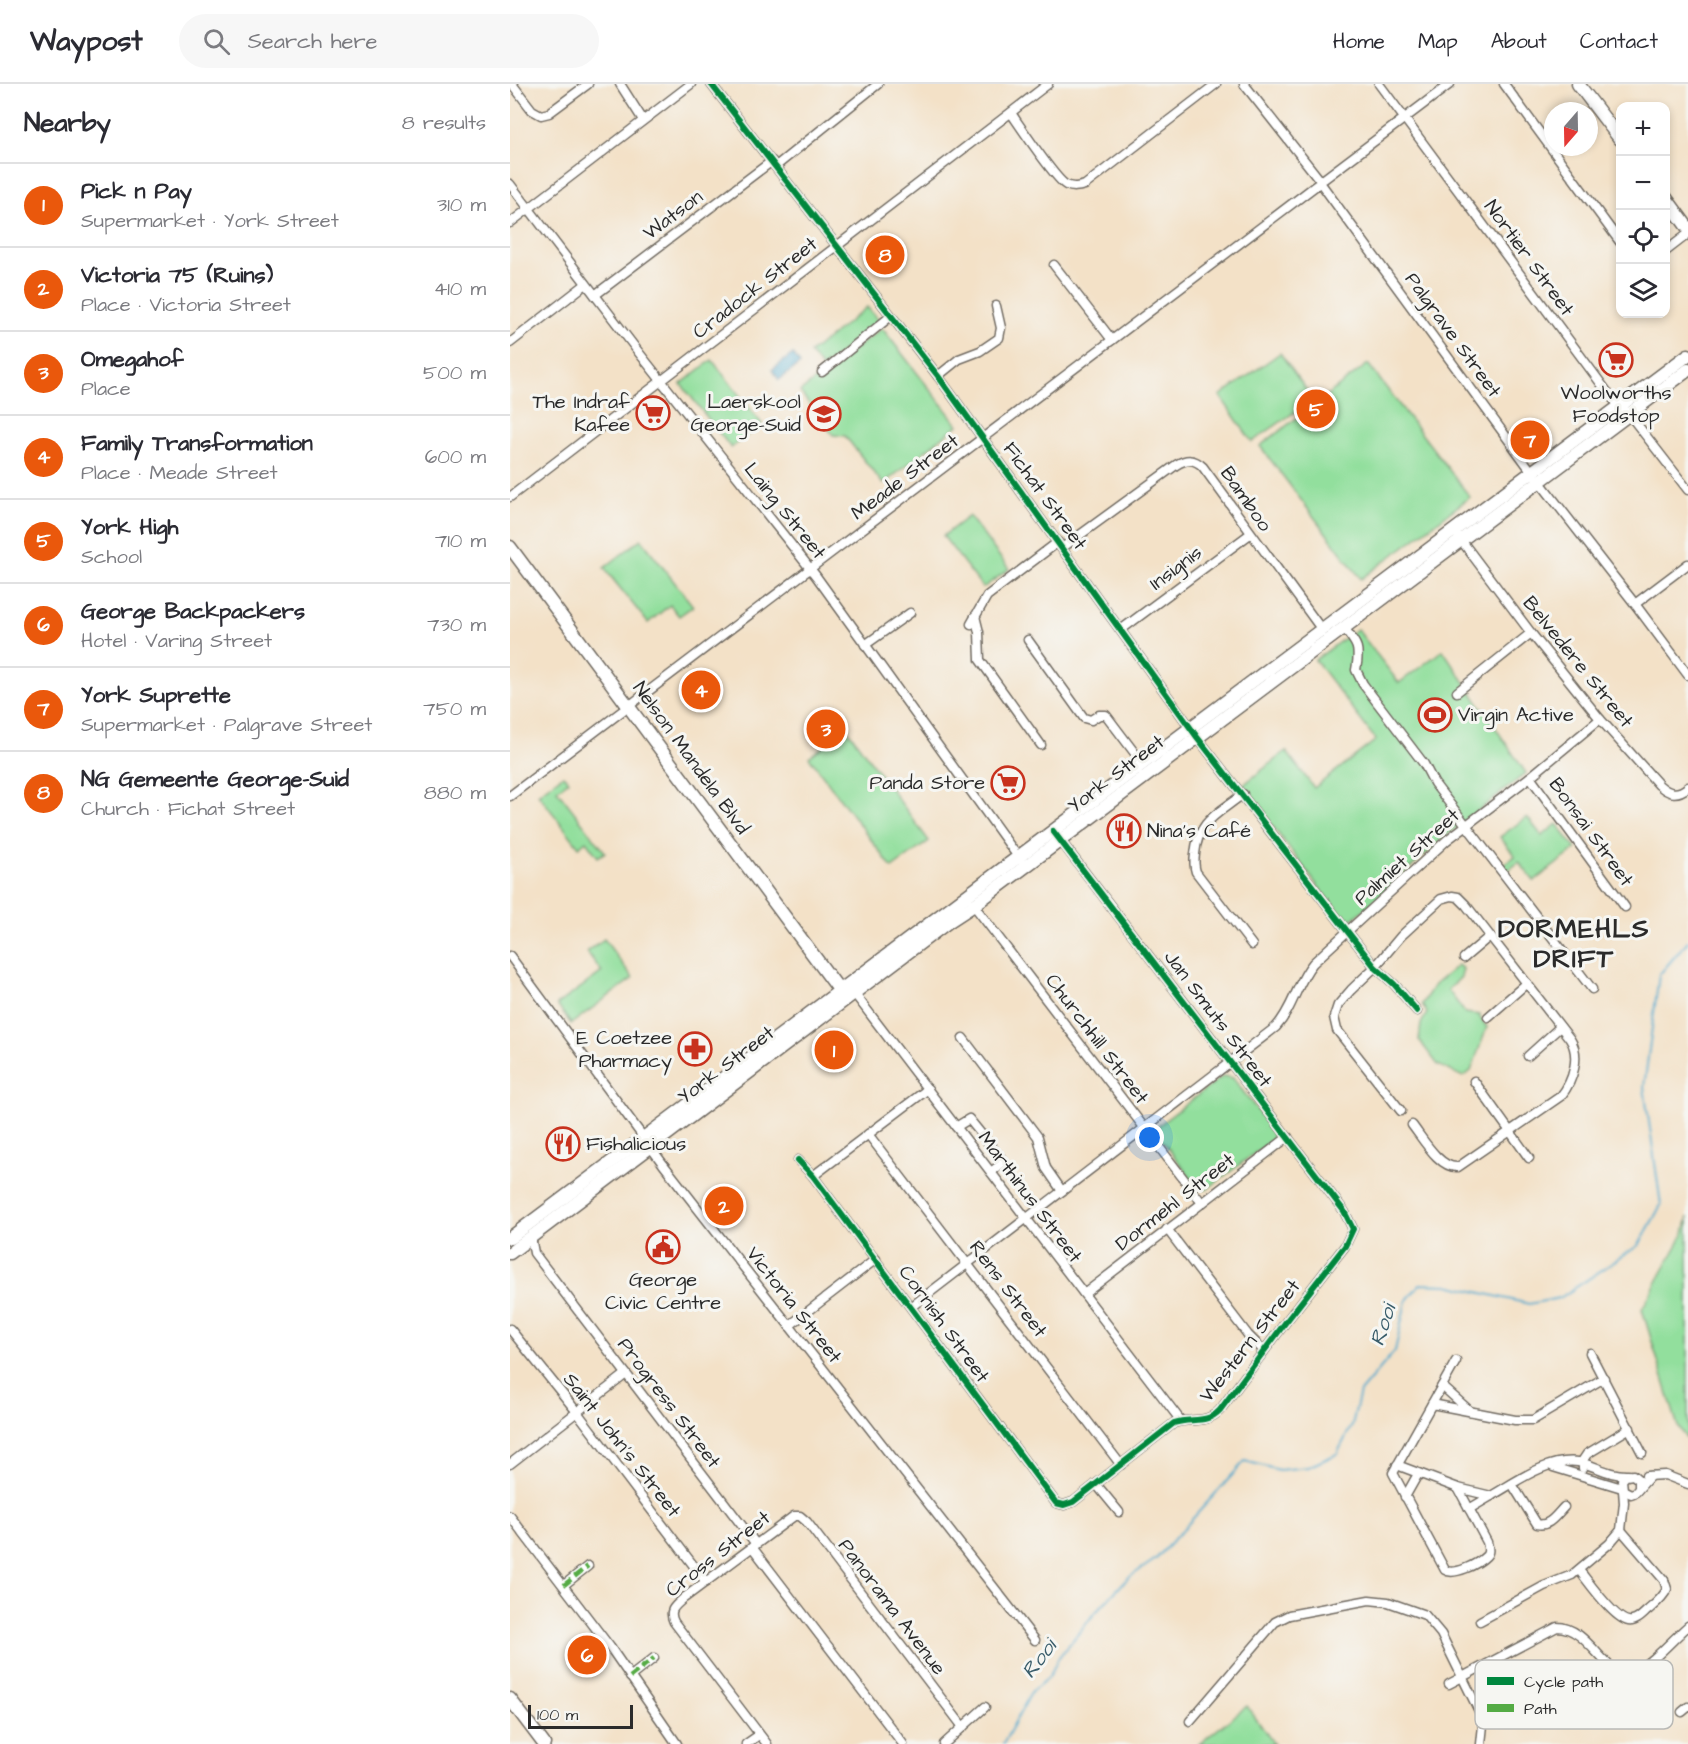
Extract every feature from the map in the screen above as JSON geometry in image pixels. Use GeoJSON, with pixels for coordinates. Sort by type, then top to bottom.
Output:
{"type":"FeatureCollection","features":[{"type":"Feature","properties":{"kind":"main road"},"geometry":{"type":"LineString","coordinates":[[1578,84],[1616,134]]}},
{"type":"Feature","properties":{"kind":"main road"},"geometry":{"type":"LineString","coordinates":[[1670,205],[1688,228]]}},
{"type":"Feature","properties":{"kind":"main road","name":"York Street"},"geometry":{"type":"LineString","coordinates":[[512,1246],[840,991],[1022,862],[1194,732],[1322,630],[1458,535],[1536,477],[1624,410],[1688,355]]}},
{"type":"Feature","properties":{"kind":"main road","name":"York Street"},"geometry":{"type":"LineString","coordinates":[[1624,410],[1688,370]]}},
{"type":"Feature","properties":{"kind":"main road","name":"York Street"},"geometry":{"type":"LineString","coordinates":[[1057,836],[1143,764],[1194,732],[1344,628],[1458,535]]}},
{"type":"Feature","properties":{"kind":"main road","name":"Nelson Mandela Blvd"},"geometry":{"type":"LineString","coordinates":[[510,547],[840,991]]}},
{"type":"Feature","properties":{"kind":"main road","name":"York Street"},"geometry":{"type":"LineString","coordinates":[[512,1246],[531,1237],[647,1142],[854,993],[948,922],[970,900]]}},
{"type":"Feature","properties":{"kind":"main road"},"geometry":{"type":"LineString","coordinates":[[840,991],[854,993]]}},
{"type":"Feature","properties":{"kind":"main road"},"geometry":{"type":"LineString","coordinates":[[510,1699],[544,1744]]}},
{"type":"Feature","properties":{"kind":"street"},"geometry":{"type":"LineString","coordinates":[[512,84],[532,110],[541,115],[549,113],[588,84]]}},
{"type":"Feature","properties":{"kind":"street"},"geometry":{"type":"LineString","coordinates":[[620,84],[644,120]]}},
{"type":"Feature","properties":{"kind":"street"},"geometry":{"type":"LineString","coordinates":[[510,223],[691,84]]}},
{"type":"Feature","properties":{"kind":"street","name":"Fichat Street"},"geometry":{"type":"LineString","coordinates":[[711,84],[938,376],[1194,732],[1348,932],[1376,967],[1417,1011]]}},
{"type":"Feature","properties":{"kind":"street","name":"Watson"},"geometry":{"type":"LineString","coordinates":[[595,295],[878,84]]}},
{"type":"Feature","properties":{"kind":"street","name":"Cradock Street"},"geometry":{"type":"LineString","coordinates":[[510,497],[1048,84]]}},
{"type":"Feature","properties":{"kind":"street"},"geometry":{"type":"LineString","coordinates":[[1011,113],[1058,177],[1068,186],[1076,187],[1085,185],[1216,84]]}},
{"type":"Feature","properties":{"kind":"street","name":"Palgrave Street"},"geometry":{"type":"LineString","coordinates":[[1244,84],[1321,182],[1536,477],[1688,675]]}},
{"type":"Feature","properties":{"kind":"street","name":"Nortier Street"},"geometry":{"type":"LineString","coordinates":[[1379,84],[1624,410],[1688,490]]}},
{"type":"Feature","properties":{"kind":"street","name":"Meade Street"},"geometry":{"type":"LineString","coordinates":[[510,796],[1450,84]]}},
{"type":"Feature","properties":{"kind":"street"},"geometry":{"type":"LineString","coordinates":[[1504,84],[1616,237]]}},
{"type":"Feature","properties":{"kind":"street","name":"Laing Street"},"geometry":{"type":"LineString","coordinates":[[510,184],[816,576],[1022,862]]}},
{"type":"Feature","properties":{"kind":"street"},"geometry":{"type":"LineString","coordinates":[[1670,247],[1688,234]]}},
{"type":"Feature","properties":{"kind":"street"},"geometry":{"type":"LineString","coordinates":[[1054,266],[1112,340]]}},
{"type":"Feature","properties":{"kind":"street"},"geometry":{"type":"LineString","coordinates":[[510,343],[586,284]]}},
{"type":"Feature","properties":{"kind":"street"},"geometry":{"type":"LineString","coordinates":[[938,376],[959,359],[989,346],[999,338],[1001,324],[996,306]]}},
{"type":"Feature","properties":{"kind":"street"},"geometry":{"type":"LineString","coordinates":[[822,372],[891,316]]}},
{"type":"Feature","properties":{"kind":"street","name":"Bamboo"},"geometry":{"type":"LineString","coordinates":[[1060,545],[1176,465],[1189,460],[1199,463],[1322,630]]}},
{"type":"Feature","properties":{"kind":"street","name":"Insignis"},"geometry":{"type":"LineString","coordinates":[[1122,629],[1250,534]]}},
{"type":"Feature","properties":{"kind":"street","name":"Belvedere Street"},"geometry":{"type":"LineString","coordinates":[[1458,535],[1600,719],[1659,785],[1668,792],[1676,794],[1688,788]]}},
{"type":"Feature","properties":{"kind":"street"},"geometry":{"type":"LineString","coordinates":[[1041,744],[980,660],[979,632],[973,620],[987,596],[1060,545]]}},
{"type":"Feature","properties":{"kind":"street"},"geometry":{"type":"LineString","coordinates":[[1635,604],[1688,564]]}},
{"type":"Feature","properties":{"kind":"street"},"geometry":{"type":"LineString","coordinates":[[865,645],[910,613]]}},
{"type":"Feature","properties":{"kind":"street"},"geometry":{"type":"LineString","coordinates":[[1344,628],[1358,647],[1359,658],[1356,670],[1358,675],[1424,764],[1434,783],[1592,989]]}},
{"type":"Feature","properties":{"kind":"street"},"geometry":{"type":"LineString","coordinates":[[1457,692],[1532,633]]}},
{"type":"Feature","properties":{"kind":"street"},"geometry":{"type":"LineString","coordinates":[[1028,640],[1084,718],[1091,720],[1099,715],[1106,715],[1143,764]]}},
{"type":"Feature","properties":{"kind":"street","name":"Palmiet Street"},"geometry":{"type":"LineString","coordinates":[[911,1307],[1281,1022],[1310,967],[1447,840],[1530,777],[1600,719]]}},
{"type":"Feature","properties":{"kind":"street","name":"Bonsai Street"},"geometry":{"type":"LineString","coordinates":[[1530,777],[1625,907]]}},
{"type":"Feature","properties":{"kind":"street"},"geometry":{"type":"LineString","coordinates":[[1243,794],[1203,825],[1198,834],[1194,862],[1196,872],[1252,945]]}},
{"type":"Feature","properties":{"kind":"street","name":"Jan Smuts Street"},"geometry":{"type":"LineString","coordinates":[[1057,836],[1344,1211],[1353,1229]]}},
{"type":"Feature","properties":{"kind":"street"},"geometry":{"type":"LineString","coordinates":[[1401,1111],[1334,1024],[1334,1017],[1338,1005],[1376,967],[1401,936],[1441,899],[1452,896],[1460,899],[1527,983],[1575,1047],[1577,1055],[1566,1090],[1553,1103],[1463,1164],[1453,1168],[1447,1167],[1412,1125]]}},
{"type":"Feature","properties":{"kind":"street","name":"Churchhill Street"},"geometry":{"type":"LineString","coordinates":[[970,900],[1202,1203]]}},
{"type":"Feature","properties":{"kind":"street"},"geometry":{"type":"LineString","coordinates":[[1464,958],[1490,936]]}},
{"type":"Feature","properties":{"kind":"street","name":"Victoria Street"},"geometry":{"type":"LineString","coordinates":[[510,956],[647,1142],[1035,1640]]}},
{"type":"Feature","properties":{"kind":"street"},"geometry":{"type":"LineString","coordinates":[[1488,1017],[1527,983]]}},
{"type":"Feature","properties":{"kind":"street","name":"Marthinus Street"},"geometry":{"type":"LineString","coordinates":[[854,993],[1181,1420]]}},
{"type":"Feature","properties":{"kind":"street"},"geometry":{"type":"LineString","coordinates":[[1528,1056],[1560,1027]]}},
{"type":"Feature","properties":{"kind":"street"},"geometry":{"type":"LineString","coordinates":[[963,1038],[1038,1137],[1046,1168],[1062,1191]]}},
{"type":"Feature","properties":{"kind":"street"},"geometry":{"type":"LineString","coordinates":[[1474,1081],[1529,1158]]}},
{"type":"Feature","properties":{"kind":"street"},"geometry":{"type":"LineString","coordinates":[[813,1176],[927,1089]]}},
{"type":"Feature","properties":{"kind":"street"},"geometry":{"type":"LineString","coordinates":[[956,1127],[969,1119],[1004,1162],[991,1172]]}},
{"type":"Feature","properties":{"kind":"street","name":"Rens Street"},"geometry":{"type":"LineString","coordinates":[[868,1134],[1121,1465]]}},
{"type":"Feature","properties":{"kind":"street","name":"Dormehl Street"},"geometry":{"type":"LineString","coordinates":[[1084,1294],[1288,1137]]}},
{"type":"Feature","properties":{"kind":"street","name":"Cornish Street"},"geometry":{"type":"LineString","coordinates":[[798,1160],[813,1176],[876,1259],[1051,1498],[1056,1503],[1064,1505]]}},
{"type":"Feature","properties":{"kind":"street"},"geometry":{"type":"LineString","coordinates":[[1167,1229],[1248,1335],[1264,1351]]}},
{"type":"Feature","properties":{"kind":"street","name":"Western Street"},"geometry":{"type":"LineString","coordinates":[[1064,1505],[1073,1502],[1168,1427],[1181,1420],[1198,1421],[1214,1416],[1345,1246],[1353,1229]]}},
{"type":"Feature","properties":{"kind":"street","name":"Progress Street"},"geometry":{"type":"LineString","coordinates":[[531,1237],[534,1253],[903,1744]]}},
{"type":"Feature","properties":{"kind":"street"},"geometry":{"type":"LineString","coordinates":[[512,1246],[534,1253]]}},
{"type":"Feature","properties":{"kind":"street"},"geometry":{"type":"LineString","coordinates":[[789,1326],[876,1259]]}},
{"type":"Feature","properties":{"kind":"street","name":"Saint John's Street"},"geometry":{"type":"LineString","coordinates":[[510,1329],[577,1412],[706,1582]]}},
{"type":"Feature","properties":{"kind":"street"},"geometry":{"type":"LineString","coordinates":[[1590,1353],[1642,1454]]}},
{"type":"Feature","properties":{"kind":"street"},"geometry":{"type":"LineString","coordinates":[[1456,1361],[1394,1475],[1448,1573],[1455,1573],[1472,1565],[1486,1556],[1489,1550],[1458,1488]]}},
{"type":"Feature","properties":{"kind":"street"},"geometry":{"type":"LineString","coordinates":[[510,1464],[626,1374]]}},
{"type":"Feature","properties":{"kind":"street"},"geometry":{"type":"LineString","coordinates":[[1432,1404],[1515,1420],[1533,1420],[1604,1378]]}},
{"type":"Feature","properties":{"kind":"street"},"geometry":{"type":"LineString","coordinates":[[1442,1386],[1470,1412]]}},
{"type":"Feature","properties":{"kind":"street"},"geometry":{"type":"LineString","coordinates":[[1584,1475],[1583,1463],[1587,1454],[1630,1428]]}},
{"type":"Feature","properties":{"kind":"street"},"geometry":{"type":"LineString","coordinates":[[1469,1509],[1546,1466],[1565,1462],[1583,1463],[1612,1474],[1665,1475],[1688,1484]]}},
{"type":"Feature","properties":{"kind":"street"},"geometry":{"type":"LineString","coordinates":[[1397,1466],[1458,1488],[1491,1496]]}},
{"type":"Feature","properties":{"kind":"street"},"geometry":{"type":"LineString","coordinates":[[1546,1466],[1584,1475],[1628,1493],[1636,1490]]}},
{"type":"Feature","properties":{"kind":"street"},"geometry":{"type":"LineString","coordinates":[[1405,1497],[1418,1474]]}},
{"type":"Feature","properties":{"kind":"street"},"geometry":{"type":"LineString","coordinates":[[1480,1621],[1544,1586],[1565,1579],[1609,1544],[1621,1530],[1624,1503],[1622,1480],[1631,1475]]}},
{"type":"Feature","properties":{"kind":"street"},"geometry":{"type":"LineString","coordinates":[[1631,1475],[1639,1480],[1636,1490]]}},
{"type":"Feature","properties":{"kind":"street"},"geometry":{"type":"LineString","coordinates":[[1624,1503],[1650,1476]]}},
{"type":"Feature","properties":{"kind":"street"},"geometry":{"type":"LineString","coordinates":[[1096,1484],[1119,1512]]}},
{"type":"Feature","properties":{"kind":"street"},"geometry":{"type":"LineString","coordinates":[[1512,1484],[1537,1524],[1550,1522],[1564,1507]]}},
{"type":"Feature","properties":{"kind":"street"},"geometry":{"type":"LineString","coordinates":[[510,1516],[610,1647],[677,1744]]}},
{"type":"Feature","properties":{"kind":"street","name":"Panorama Avenue"},"geometry":{"type":"LineString","coordinates":[[790,1518],[800,1516],[807,1522],[963,1727]]}},
{"type":"Feature","properties":{"kind":"street","name":"Cross Street"},"geometry":{"type":"LineString","coordinates":[[759,1734],[672,1618],[672,1609],[790,1518]]}},
{"type":"Feature","properties":{"kind":"street"},"geometry":{"type":"LineString","coordinates":[[1579,1570],[1616,1615],[1627,1621],[1631,1622],[1639,1618],[1663,1596],[1667,1589],[1664,1580],[1621,1530]]}},
{"type":"Feature","properties":{"kind":"street"},"geometry":{"type":"LineString","coordinates":[[564,1585],[588,1566]]}},
{"type":"Feature","properties":{"kind":"street"},"geometry":{"type":"LineString","coordinates":[[1190,1721],[1275,1622],[1289,1615],[1369,1600],[1388,1602],[1425,1615],[1441,1634],[1475,1705]]}},
{"type":"Feature","properties":{"kind":"street"},"geometry":{"type":"LineString","coordinates":[[1649,1660],[1688,1626]]}},
{"type":"Feature","properties":{"kind":"street"},"geometry":{"type":"LineString","coordinates":[[1496,1660],[1557,1628],[1570,1629],[1579,1633],[1603,1660]]}},
{"type":"Feature","properties":{"kind":"street"},"geometry":{"type":"LineString","coordinates":[[630,1677],[654,1658]]}},
{"type":"Feature","properties":{"kind":"street"},"geometry":{"type":"LineString","coordinates":[[1449,1684],[1475,1671]]}},
{"type":"Feature","properties":{"kind":"street"},"geometry":{"type":"LineString","coordinates":[[944,1744],[985,1707]]}},
{"type":"Feature","properties":{"kind":"street"},"geometry":{"type":"LineString","coordinates":[[1481,1744],[1482,1729]]}},
{"type":"Feature","properties":{"kind":"street"},"geometry":{"type":"LineString","coordinates":[[746,1744],[759,1734],[767,1744]]}},
{"type":"Feature","properties":{"kind":"green space"},"geometry":{"type":"Polygon","coordinates":[[[867,307],[880,322],[822,368],[810,353],[867,307]]]}},
{"type":"Feature","properties":{"kind":"green space"},"geometry":{"type":"Polygon","coordinates":[[[882,328],[958,425],[883,484],[845,436],[833,435],[800,392],[882,328]]]}},
{"type":"Feature","properties":{"kind":"green space"},"geometry":{"type":"Polygon","coordinates":[[[1280,353],[1313,399],[1252,442],[1220,396],[1280,353]]]}},
{"type":"Feature","properties":{"kind":"green space"},"geometry":{"type":"Polygon","coordinates":[[[712,360],[762,424],[731,448],[681,384],[712,360]]]}},
{"type":"Feature","properties":{"kind":"green space"},"geometry":{"type":"Polygon","coordinates":[[[1368,364],[1470,497],[1361,579],[1260,446],[1368,364]]]}},
{"type":"Feature","properties":{"kind":"green space"},"geometry":{"type":"Polygon","coordinates":[[[969,516],[1009,569],[983,588],[943,536],[969,516]]]}},
{"type":"Feature","properties":{"kind":"green space"},"geometry":{"type":"Polygon","coordinates":[[[641,539],[693,606],[679,616],[670,605],[648,623],[604,568],[641,539]]]}},
{"type":"Feature","properties":{"kind":"green space"},"geometry":{"type":"Polygon","coordinates":[[[1357,629],[1399,683],[1443,650],[1526,773],[1445,837],[1351,921],[1342,918],[1242,786],[1286,751],[1314,788],[1376,740],[1315,660],[1357,629]]]}},
{"type":"Feature","properties":{"kind":"green space"},"geometry":{"type":"Polygon","coordinates":[[[847,729],[929,841],[892,868],[809,757],[847,729]]]}},
{"type":"Feature","properties":{"kind":"green space"},"geometry":{"type":"Polygon","coordinates":[[[563,775],[569,781],[557,790],[605,852],[598,857],[586,841],[579,847],[538,794],[563,775]]]}},
{"type":"Feature","properties":{"kind":"green space"},"geometry":{"type":"Polygon","coordinates":[[[1527,817],[1542,836],[1557,824],[1576,849],[1534,881],[1519,862],[1506,872],[1502,866],[1515,856],[1500,837],[1527,817]]]}},
{"type":"Feature","properties":{"kind":"green space"},"geometry":{"type":"Polygon","coordinates":[[[604,939],[633,978],[571,1024],[557,1005],[602,972],[587,952],[604,939]]]}},
{"type":"Feature","properties":{"kind":"green space"},"geometry":{"type":"Polygon","coordinates":[[[1458,965],[1463,969],[1461,977],[1448,990],[1465,1013],[1480,1015],[1487,1027],[1471,1071],[1463,1077],[1438,1065],[1419,1040],[1421,1024],[1427,1013],[1422,1004],[1434,985],[1458,965]]]}},
{"type":"Feature","properties":{"kind":"green space"},"geometry":{"type":"Polygon","coordinates":[[[1223,1076],[1233,1078],[1273,1131],[1272,1140],[1206,1190],[1199,1189],[1158,1135],[1159,1125],[1223,1076]]]}},
{"type":"Feature","properties":{"kind":"green space"},"geometry":{"type":"Polygon","coordinates":[[[1688,1217],[1688,1441],[1678,1427],[1642,1309],[1684,1233],[1688,1217]]]}},
{"type":"Feature","properties":{"kind":"green space"},"geometry":{"type":"Polygon","coordinates":[[[1247,1706],[1274,1744],[1199,1744],[1247,1706]]]}},
{"type":"Feature","properties":{"kind":"water"},"geometry":{"type":"Polygon","coordinates":[[[793,354],[800,364],[779,380],[772,370],[793,354]]]}},
{"type":"Feature","properties":{"kind":"waterway","name":"Rooi"},"geometry":{"type":"LineString","coordinates":[[1003,1744],[1032,1691],[1049,1677],[1059,1657],[1094,1614],[1128,1578],[1156,1559],[1245,1461],[1279,1470],[1308,1467],[1337,1454],[1352,1425],[1360,1392],[1395,1351],[1406,1301],[1420,1284],[1448,1285],[1529,1304],[1560,1298],[1639,1245],[1661,1205],[1644,1087],[1659,975],[1688,941]]}},
{"type":"Feature","properties":{"kind":"marked path"},"geometry":{"type":"LineString","coordinates":[[564,1585],[588,1566]]}},
{"type":"Feature","properties":{"kind":"marked path"},"geometry":{"type":"LineString","coordinates":[[630,1677],[654,1658]]}},
{"type":"Feature","properties":{"kind":"cycle path"},"geometry":{"type":"LineString","coordinates":[[711,84],[938,376],[1197,737],[1375,967],[1394,984],[1417,1011]]}},
{"type":"Feature","properties":{"kind":"cycle path"},"geometry":{"type":"LineString","coordinates":[[798,1160],[813,1176],[1056,1503],[1064,1505],[1073,1502],[1174,1423],[1209,1418],[1220,1410],[1345,1246],[1353,1229],[1344,1211],[1053,831]]}},
{"type":"Feature","properties":{"kind":"place","name":"NG Gemeente George-Suid"},"geometry":{"type":"Point","coordinates":[885,255]}},
{"type":"Feature","properties":{"kind":"place","name":"Woolworths Foodstop"},"geometry":{"type":"Point","coordinates":[1616,360]}},
{"type":"Feature","properties":{"kind":"place","name":"York High"},"geometry":{"type":"Point","coordinates":[1316,409]}},
{"type":"Feature","properties":{"kind":"place","name":"The Indraf Kafee"},"geometry":{"type":"Point","coordinates":[653,413]}},
{"type":"Feature","properties":{"kind":"place","name":"Laerskool George-Suid"},"geometry":{"type":"Point","coordinates":[824,414]}},
{"type":"Feature","properties":{"kind":"place","name":"York Suprette"},"geometry":{"type":"Point","coordinates":[1530,440]}},
{"type":"Feature","properties":{"kind":"place","name":"Family Transformation"},"geometry":{"type":"Point","coordinates":[701,690]}},
{"type":"Feature","properties":{"kind":"place","name":"Virgin Active"},"geometry":{"type":"Point","coordinates":[1435,715]}},
{"type":"Feature","properties":{"kind":"place","name":"Omegahof"},"geometry":{"type":"Point","coordinates":[826,729]}},
{"type":"Feature","properties":{"kind":"place","name":"Panda Store"},"geometry":{"type":"Point","coordinates":[1008,783]}},
{"type":"Feature","properties":{"kind":"place","name":"Nina's Café"},"geometry":{"type":"Point","coordinates":[1124,831]}},
{"type":"Feature","properties":{"kind":"place","name":"E Coetzee Pharmacy"},"geometry":{"type":"Point","coordinates":[695,1049]}},
{"type":"Feature","properties":{"kind":"place","name":"Pick n Pay"},"geometry":{"type":"Point","coordinates":[834,1050]}},
{"type":"Feature","properties":{"kind":"place","name":"Fishalicious"},"geometry":{"type":"Point","coordinates":[563,1144]}},
{"type":"Feature","properties":{"kind":"place","name":"Victoria 75 (Ruins)"},"geometry":{"type":"Point","coordinates":[724,1206]}},
{"type":"Feature","properties":{"kind":"place","name":"George Civic Centre"},"geometry":{"type":"Point","coordinates":[663,1247]}},
{"type":"Feature","properties":{"kind":"place","name":"George Backpackers"},"geometry":{"type":"Point","coordinates":[587,1655]}},
{"type":"Feature","properties":{"kind":"district","name":"DORMEHLS DRIFT"},"geometry":{"type":"Point","coordinates":[1574,944]}}]}
